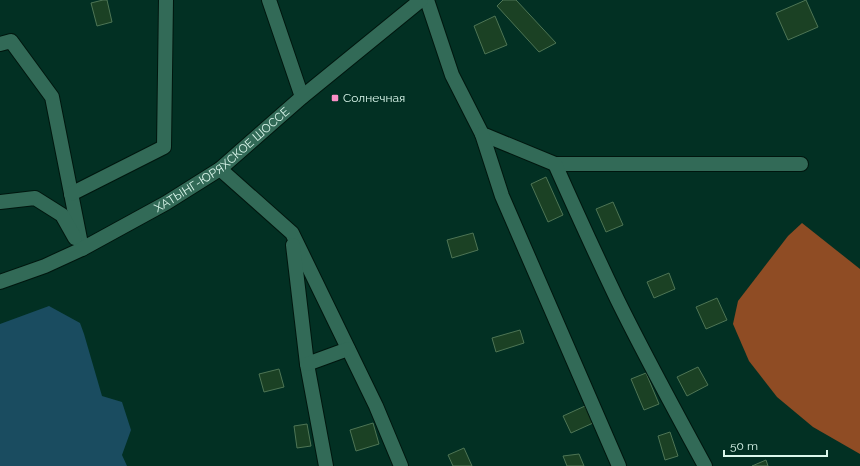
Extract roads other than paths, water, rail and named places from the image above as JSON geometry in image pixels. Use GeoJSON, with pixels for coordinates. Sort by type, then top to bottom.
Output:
{"type":"FeatureCollection","features":[{"type":"Feature","properties":{"kind":"street"},"geometry":{"type":"LineString","coordinates":[[71,194],[164,148],[166,0]]}},
{"type":"Feature","properties":{"kind":"street"},"geometry":{"type":"LineString","coordinates":[[269,0],[302,97]]}},
{"type":"Feature","properties":{"kind":"street","name":"ХАТЫНГ-ЮРЯХСКОЕ ШОССЕ"},"geometry":{"type":"LineString","coordinates":[[0,282],[45,266],[82,249],[166,203],[220,169],[302,97],[421,0]]}},
{"type":"Feature","properties":{"kind":"street"},"geometry":{"type":"LineString","coordinates":[[427,0],[452,75],[482,134],[502,196],[618,466]]}},
{"type":"Feature","properties":{"kind":"street"},"geometry":{"type":"LineString","coordinates":[[0,44],[11,41],[52,97],[82,249]]}},
{"type":"Feature","properties":{"kind":"street"},"geometry":{"type":"LineString","coordinates":[[482,134],[555,164],[802,164]]}},
{"type":"Feature","properties":{"kind":"street"},"geometry":{"type":"LineString","coordinates":[[555,164],[586,234],[618,300],[664,391],[705,466]]}},
{"type":"Feature","properties":{"kind":"street"},"geometry":{"type":"LineString","coordinates":[[220,169],[292,232],[376,406],[401,466]]}},
{"type":"Feature","properties":{"kind":"street"},"geometry":{"type":"LineString","coordinates":[[0,202],[34,198],[62,216],[82,249]]}},
{"type":"Feature","properties":{"kind":"street"},"geometry":{"type":"LineString","coordinates":[[292,232],[308,364],[326,466]]}},
{"type":"Feature","properties":{"kind":"street"},"geometry":{"type":"LineString","coordinates":[[308,364],[348,349]]}},
{"type":"Feature","properties":{"kind":"water"},"geometry":{"type":"Polygon","coordinates":[[[49,306],[80,323],[102,396],[122,402],[131,430],[122,455],[127,466],[0,466],[0,324],[49,306]]]}},
{"type":"Feature","properties":{"kind":"place","name":"Солнечная"},"geometry":{"type":"Point","coordinates":[335,98]}}]}
